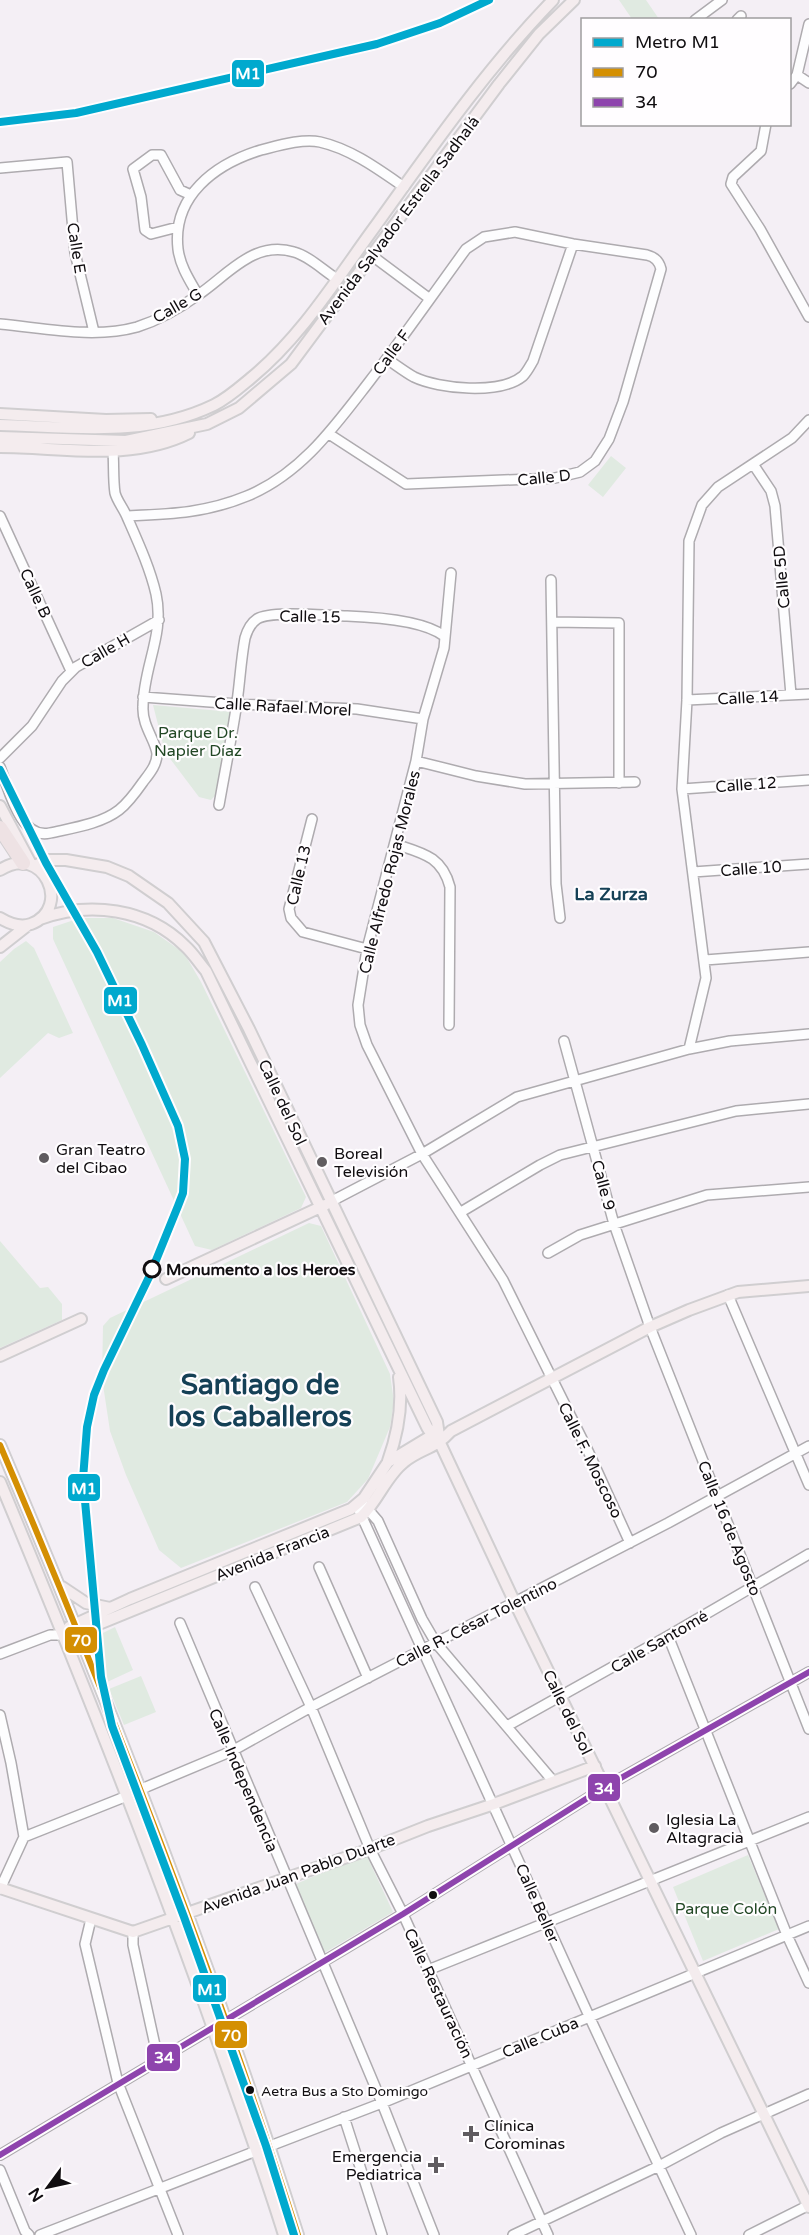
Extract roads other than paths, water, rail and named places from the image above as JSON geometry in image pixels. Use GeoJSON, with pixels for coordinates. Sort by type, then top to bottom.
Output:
{"type":"FeatureCollection","features":[{"type":"Feature","properties":{"kind":"highway"},"geometry":{"type":"LineString","coordinates":[[0,828],[30,865]]}},
{"type":"Feature","properties":{"kind":"main road","name":"Avenida Salvador Estrella Sadhalá"},"geometry":{"type":"LineString","coordinates":[[0,425],[125,429],[160,423],[195,412],[231,395],[280,353],[488,75],[553,0]]}},
{"type":"Feature","properties":{"kind":"main road","name":"Avenida Salvador Estrella Sadhalá"},"geometry":{"type":"LineString","coordinates":[[0,447],[113,452],[160,444],[186,435],[239,408],[291,364],[499,84],[539,34],[574,0]]}},
{"type":"Feature","properties":{"kind":"main road","name":"Avenida Salvador Estrella Sadhalá"},"geometry":{"type":"LineString","coordinates":[[0,414],[144,420],[195,412]]}},
{"type":"Feature","properties":{"kind":"main road","name":"Avenida Salvador Estrella Sadhalá"},"geometry":{"type":"LineString","coordinates":[[0,437],[126,441],[207,424]]}},
{"type":"Feature","properties":{"kind":"main road"},"geometry":{"type":"LineString","coordinates":[[0,806],[30,865],[44,874],[51,889],[49,906],[40,919]]}},
{"type":"Feature","properties":{"kind":"main road","name":"Calle del Sol"},"geometry":{"type":"LineString","coordinates":[[0,870],[15,863],[30,865],[48,860],[66,860],[107,867],[129,876],[168,903],[204,942],[249,1029],[437,1422],[440,1435]]}},
{"type":"Feature","properties":{"kind":"main road","name":"Calle del Sol"},"geometry":{"type":"LineString","coordinates":[[0,947],[28,925],[40,919],[74,911],[111,909],[139,916],[165,929],[186,946],[206,971],[319,1207],[398,1364],[440,1435],[515,1603],[809,2206]]}},
{"type":"Feature","properties":{"kind":"main road"},"geometry":{"type":"LineString","coordinates":[[0,918],[9,924],[28,925]]}},
{"type":"Feature","properties":{"kind":"main road"},"geometry":{"type":"LineString","coordinates":[[237,1034],[249,1029]]}},
{"type":"Feature","properties":{"kind":"main road"},"geometry":{"type":"LineString","coordinates":[[166,1279],[330,1202]]}},
{"type":"Feature","properties":{"kind":"main road"},"geometry":{"type":"LineString","coordinates":[[388,1462],[650,1327],[728,1295],[809,1287]]}},
{"type":"Feature","properties":{"kind":"main road"},"geometry":{"type":"LineString","coordinates":[[0,1356],[81,1319]]}},
{"type":"Feature","properties":{"kind":"main road"},"geometry":{"type":"LineString","coordinates":[[362,1508],[388,1462],[396,1437],[401,1388],[398,1364]]}},
{"type":"Feature","properties":{"kind":"main road"},"geometry":{"type":"LineString","coordinates":[[362,1508],[402,1463],[440,1435]]}},
{"type":"Feature","properties":{"kind":"main road"},"geometry":{"type":"LineString","coordinates":[[0,1445],[77,1628],[186,1913],[270,2146],[298,2235]]}},
{"type":"Feature","properties":{"kind":"main road"},"geometry":{"type":"LineString","coordinates":[[0,1482],[127,1796],[213,2028],[284,2235]]}},
{"type":"Feature","properties":{"kind":"main road","name":"Avenida Francia"},"geometry":{"type":"LineString","coordinates":[[77,1628],[110,1608],[362,1508]]}},
{"type":"Feature","properties":{"kind":"main road","name":"Avenida Francia"},"geometry":{"type":"LineString","coordinates":[[63,1633],[362,1508]]}},
{"type":"Feature","properties":{"kind":"main road"},"geometry":{"type":"LineString","coordinates":[[59,1584],[86,1603],[110,1608]]}},
{"type":"Feature","properties":{"kind":"main road","name":"Avenida Juan Pablo Duarte"},"geometry":{"type":"LineString","coordinates":[[133,1932],[370,1849],[595,1766]]}},
{"type":"Feature","properties":{"kind":"main road"},"geometry":{"type":"LineString","coordinates":[[0,1888],[133,1932]]}},
{"type":"Feature","properties":{"kind":"street"},"geometry":{"type":"LineString","coordinates":[[698,18],[722,0]]}},
{"type":"Feature","properties":{"kind":"street"},"geometry":{"type":"LineString","coordinates":[[791,82],[797,75],[809,24]]}},
{"type":"Feature","properties":{"kind":"street"},"geometry":{"type":"LineString","coordinates":[[791,60],[801,60]]}},
{"type":"Feature","properties":{"kind":"street"},"geometry":{"type":"LineString","coordinates":[[797,75],[809,83]]}},
{"type":"Feature","properties":{"kind":"street"},"geometry":{"type":"LineString","coordinates":[[766,126],[761,151],[733,177],[731,184],[760,229],[809,317]]}},
{"type":"Feature","properties":{"kind":"street"},"geometry":{"type":"LineString","coordinates":[[198,295],[185,273],[178,251],[178,220],[191,195],[215,170],[243,156],[282,144],[318,141],[346,151],[404,188]]}},
{"type":"Feature","properties":{"kind":"street"},"geometry":{"type":"LineString","coordinates":[[178,227],[155,234],[145,230],[141,197],[133,170],[152,155],[161,155],[180,189],[191,195]]}},
{"type":"Feature","properties":{"kind":"street","name":"Calle E"},"geometry":{"type":"LineString","coordinates":[[0,168],[67,162],[75,253],[94,332]]}},
{"type":"Feature","properties":{"kind":"street","name":"Calle F"},"geometry":{"type":"LineString","coordinates":[[127,516],[198,512],[248,496],[290,472],[329,434],[387,359],[466,249],[484,237],[515,232],[573,244],[653,256],[659,263]]}},
{"type":"Feature","properties":{"kind":"street"},"geometry":{"type":"LineString","coordinates":[[387,359],[413,376],[447,387],[493,386],[514,382],[524,375],[533,361],[573,244]]}},
{"type":"Feature","properties":{"kind":"street","name":"Calle G"},"geometry":{"type":"LineString","coordinates":[[0,324],[94,332],[124,330],[140,326],[165,316],[198,295],[243,260],[262,251],[295,252],[337,279]]}},
{"type":"Feature","properties":{"kind":"street"},"geometry":{"type":"LineString","coordinates":[[371,255],[430,299]]}},
{"type":"Feature","properties":{"kind":"street","name":"Calle D"},"geometry":{"type":"LineString","coordinates":[[329,434],[406,484],[555,478],[580,472],[601,454],[619,411],[659,278],[661,270],[659,263]]}},
{"type":"Feature","properties":{"kind":"street"},"geometry":{"type":"LineString","coordinates":[[689,1049],[706,978],[682,789],[687,700],[689,541],[702,505],[718,487],[792,438],[809,420]]}},
{"type":"Feature","properties":{"kind":"street"},"geometry":{"type":"LineString","coordinates":[[0,767],[21,817],[36,833],[43,834],[106,819],[120,810],[152,771],[157,755],[144,722],[143,697],[158,636],[156,594],[144,557],[116,493],[113,452]]}},
{"type":"Feature","properties":{"kind":"street","name":"Calle 5D"},"geometry":{"type":"LineString","coordinates":[[753,464],[771,491],[775,506],[791,695]]}},
{"type":"Feature","properties":{"kind":"street","name":"Calle B"},"geometry":{"type":"LineString","coordinates":[[0,516],[71,671]]}},
{"type":"Feature","properties":{"kind":"street","name":"Calle Alfredo Rojas Morales"},"geometry":{"type":"LineString","coordinates":[[451,573],[444,648],[423,719],[416,761],[367,949],[358,1005],[360,1025],[367,1045],[422,1154],[503,1280],[550,1378]]}},
{"type":"Feature","properties":{"kind":"street"},"geometry":{"type":"LineString","coordinates":[[551,580],[556,884],[560,918]]}},
{"type":"Feature","properties":{"kind":"street","name":"Calle 15"},"geometry":{"type":"LineString","coordinates":[[219,805],[246,638],[249,627],[257,619],[267,615],[294,614],[353,617],[415,624],[438,631],[444,636]]}},
{"type":"Feature","properties":{"kind":"street","name":"Calle H"},"geometry":{"type":"LineString","coordinates":[[0,758],[36,721],[71,671],[159,620]]}},
{"type":"Feature","properties":{"kind":"street"},"geometry":{"type":"LineString","coordinates":[[552,622],[619,623],[619,783]]}},
{"type":"Feature","properties":{"kind":"street","name":"Calle 14"},"geometry":{"type":"LineString","coordinates":[[687,700],[809,694]]}},
{"type":"Feature","properties":{"kind":"street","name":"Calle Rafael Morel"},"geometry":{"type":"LineString","coordinates":[[143,697],[357,709],[423,719]]}},
{"type":"Feature","properties":{"kind":"street"},"geometry":{"type":"LineString","coordinates":[[0,748],[13,743]]}},
{"type":"Feature","properties":{"kind":"street"},"geometry":{"type":"LineString","coordinates":[[416,761],[476,776],[525,784],[635,782]]}},
{"type":"Feature","properties":{"kind":"street","name":"Calle 12"},"geometry":{"type":"LineString","coordinates":[[682,789],[809,780]]}},
{"type":"Feature","properties":{"kind":"street","name":"Calle 13"},"geometry":{"type":"LineString","coordinates":[[312,819],[289,909],[291,918],[303,932],[367,949]]}},
{"type":"Feature","properties":{"kind":"street"},"geometry":{"type":"LineString","coordinates":[[395,844],[427,855],[437,862],[448,878],[451,955],[449,1025]]}},
{"type":"Feature","properties":{"kind":"street","name":"Calle 10"},"geometry":{"type":"LineString","coordinates":[[693,872],[809,864]]}},
{"type":"Feature","properties":{"kind":"street"},"geometry":{"type":"LineString","coordinates":[[705,960],[809,952]]}},
{"type":"Feature","properties":{"kind":"street"},"geometry":{"type":"LineString","coordinates":[[330,1202],[422,1154],[517,1097],[689,1049],[730,1041],[809,1035]]}},
{"type":"Feature","properties":{"kind":"street","name":"Calle 9"},"geometry":{"type":"LineString","coordinates":[[564,1041],[614,1224],[650,1327]]}},
{"type":"Feature","properties":{"kind":"street"},"geometry":{"type":"LineString","coordinates":[[461,1212],[560,1155],[736,1111],[809,1104]]}},
{"type":"Feature","properties":{"kind":"street"},"geometry":{"type":"LineString","coordinates":[[548,1253],[580,1235],[707,1195],[809,1187]]}},
{"type":"Feature","properties":{"kind":"street"},"geometry":{"type":"LineString","coordinates":[[728,1295],[809,1485]]}},
{"type":"Feature","properties":{"kind":"street","name":"Calle 16 de Agosto"},"geometry":{"type":"LineString","coordinates":[[650,1327],[809,1729]]}},
{"type":"Feature","properties":{"kind":"street","name":"Calle F. Moscoso"},"geometry":{"type":"LineString","coordinates":[[550,1378],[589,1453],[630,1543]]}},
{"type":"Feature","properties":{"kind":"street","name":"Calle R. César Tolentino"},"geometry":{"type":"LineString","coordinates":[[139,1790],[232,1750],[630,1543],[809,1446]]}},
{"type":"Feature","properties":{"kind":"street"},"geometry":{"type":"LineString","coordinates":[[362,1508],[378,1521],[428,1631],[436,1643],[553,1782]]}},
{"type":"Feature","properties":{"kind":"street","name":"Calle Beller"},"geometry":{"type":"LineString","coordinates":[[362,1508],[422,1650],[691,2235]]}},
{"type":"Feature","properties":{"kind":"street","name":"Calle Santomé"},"geometry":{"type":"LineString","coordinates":[[507,1726],[809,1554]]}},
{"type":"Feature","properties":{"kind":"street"},"geometry":{"type":"LineString","coordinates":[[319,1567],[368,1678]]}},
{"type":"Feature","properties":{"kind":"street","name":"Calle Restauración"},"geometry":{"type":"LineString","coordinates":[[255,1587],[311,1707],[370,1849],[403,1914],[548,2235]]}},
{"type":"Feature","properties":{"kind":"street","name":"Calle Independencia"},"geometry":{"type":"LineString","coordinates":[[180,1623],[382,2103],[434,2235]]}},
{"type":"Feature","properties":{"kind":"street"},"geometry":{"type":"LineString","coordinates":[[0,1654],[50,1635],[63,1633]]}},
{"type":"Feature","properties":{"kind":"street"},"geometry":{"type":"LineString","coordinates":[[668,1636],[787,1935],[809,1983]]}},
{"type":"Feature","properties":{"kind":"street"},"geometry":{"type":"LineString","coordinates":[[0,2155],[118,2082],[403,1914],[605,1787],[809,1672]]}},
{"type":"Feature","properties":{"kind":"street"},"geometry":{"type":"LineString","coordinates":[[0,1715],[24,1838],[0,1888]]}},
{"type":"Feature","properties":{"kind":"street"},"geometry":{"type":"LineString","coordinates":[[24,1838],[127,1796]]}},
{"type":"Feature","properties":{"kind":"street"},"geometry":{"type":"LineString","coordinates":[[428,1970],[809,1817]]}},
{"type":"Feature","properties":{"kind":"street"},"geometry":{"type":"LineString","coordinates":[[91,1919],[85,1944],[118,2082],[178,2235]]}},
{"type":"Feature","properties":{"kind":"street","name":"Calle Cuba"},"geometry":{"type":"LineString","coordinates":[[270,2146],[382,2103],[809,1926]]}},
{"type":"Feature","properties":{"kind":"street"},"geometry":{"type":"LineString","coordinates":[[133,1932],[133,1945],[158,2059]]}},
{"type":"Feature","properties":{"kind":"street"},"geometry":{"type":"LineString","coordinates":[[513,2235],[659,2166],[721,2133],[809,2094]]}},
{"type":"Feature","properties":{"kind":"street"},"geometry":{"type":"LineString","coordinates":[[344,2117],[382,2235]]}},
{"type":"Feature","properties":{"kind":"street"},"geometry":{"type":"LineString","coordinates":[[40,2235],[256,2151]]}},
{"type":"Feature","properties":{"kind":"street"},"geometry":{"type":"LineString","coordinates":[[0,2170],[25,2231],[29,2235]]}},
{"type":"Feature","properties":{"kind":"street"},"geometry":{"type":"LineString","coordinates":[[749,2235],[809,2206]]}},
{"type":"Feature","properties":{"kind":"metro line","name":"M1"},"geometry":{"type":"LineString","coordinates":[[0,122],[76,113],[377,44],[440,23],[489,0]]}},
{"type":"Feature","properties":{"kind":"metro line","name":"M1"},"geometry":{"type":"LineString","coordinates":[[0,770],[46,863],[97,952],[142,1045],[178,1126],[185,1159],[183,1193],[150,1275],[104,1370],[94,1395],[87,1427],[83,1479],[101,1677],[112,1726],[184,1917],[266,2146],[294,2235]]}},
{"type":"Feature","properties":{"kind":"place","name":"Gran Teatro del Cibao"},"geometry":{"type":"Point","coordinates":[44,1158]}},
{"type":"Feature","properties":{"kind":"place","name":"Boreal Televisión"},"geometry":{"type":"Point","coordinates":[322,1162]}},
{"type":"Feature","properties":{"kind":"place","name":"Monumento a los Heroes"},"geometry":{"type":"Point","coordinates":[152,1269]}},
{"type":"Feature","properties":{"kind":"place","name":"Iglesia La Altagracia"},"geometry":{"type":"Point","coordinates":[654,1828]}},
{"type":"Feature","properties":{"kind":"place","name":"Aetra Bus a Sto Domingo"},"geometry":{"type":"Point","coordinates":[250,2090]}},
{"type":"Feature","properties":{"kind":"place","name":"Clínica Corominas"},"geometry":{"type":"Point","coordinates":[471,2134]}},
{"type":"Feature","properties":{"kind":"place","name":"Emergencia Pediatrica"},"geometry":{"type":"Point","coordinates":[436,2165]}},
{"type":"Feature","properties":{"kind":"district","name":"La Zurza"},"geometry":{"type":"Point","coordinates":[611,894]}},
{"type":"Feature","properties":{"kind":"district","name":"Santiago de los Caballeros"},"geometry":{"type":"Point","coordinates":[260,1400]}},
{"type":"Feature","properties":{"kind":"park label","name":"Parque Dr. Napier Díaz"},"geometry":{"type":"Point","coordinates":[198,741]}},
{"type":"Feature","properties":{"kind":"park label","name":"Parque Colón"},"geometry":{"type":"Point","coordinates":[726,1908]}}]}
